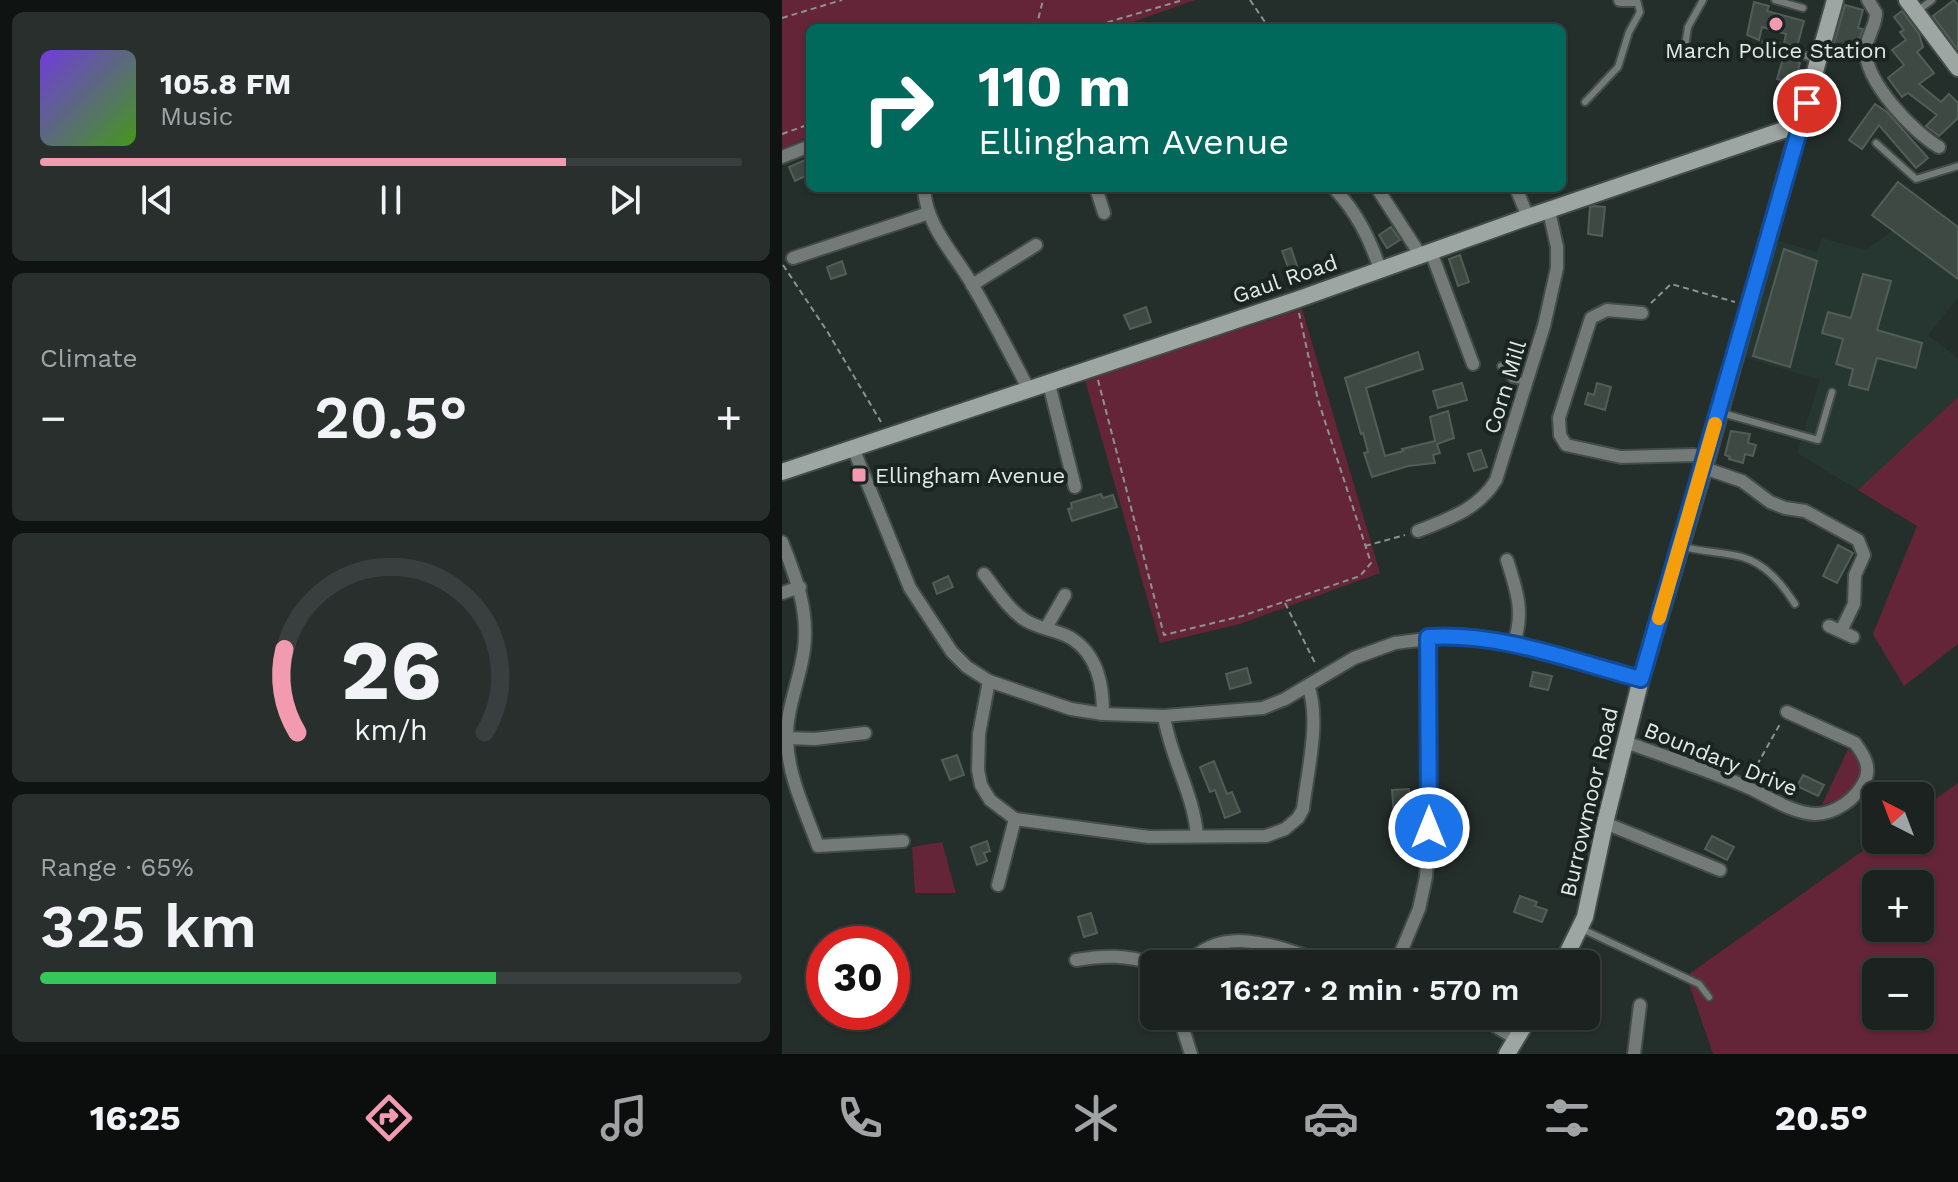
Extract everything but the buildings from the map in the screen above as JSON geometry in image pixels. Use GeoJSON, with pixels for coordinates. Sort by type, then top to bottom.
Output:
{"type":"FeatureCollection","features":[{"type":"Feature","properties":{"kind":"street"},"geometry":{"type":"LineString","coordinates":[[1620,0],[1636,0]]}},
{"type":"Feature","properties":{"kind":"street","name":"Burrowmoor Road"},"geometry":{"type":"LineString","coordinates":[[1569,950],[1580,928],[1593,884],[1641,679],[1835,0]]}},
{"type":"Feature","properties":{"kind":"street"},"geometry":{"type":"LineString","coordinates":[[1868,0],[1876,13],[1866,55],[1880,90],[1917,131],[1939,147]]}},
{"type":"Feature","properties":{"kind":"street"},"geometry":{"type":"LineString","coordinates":[[1911,6],[1958,67]]}},
{"type":"Feature","properties":{"kind":"street","name":"Gaul Road"},"geometry":{"type":"LineString","coordinates":[[782,472],[1296,300],[1801,124]]}},
{"type":"Feature","properties":{"kind":"street"},"geometry":{"type":"LineString","coordinates":[[782,157],[806,148]]}},
{"type":"Feature","properties":{"kind":"street"},"geometry":{"type":"LineString","coordinates":[[925,192],[929,213],[951,255],[972,285],[1029,390]]}},
{"type":"Feature","properties":{"kind":"street"},"geometry":{"type":"LineString","coordinates":[[1097,192],[1104,213]]}},
{"type":"Feature","properties":{"kind":"street"},"geometry":{"type":"LineString","coordinates":[[1338,192],[1363,223],[1380,269]]}},
{"type":"Feature","properties":{"kind":"street"},"geometry":{"type":"LineString","coordinates":[[1380,192],[1426,254],[1473,364]]}},
{"type":"Feature","properties":{"kind":"street"},"geometry":{"type":"LineString","coordinates":[[1518,192],[1528,217]]}},
{"type":"Feature","properties":{"kind":"street","name":"Corn Mill"},"geometry":{"type":"LineString","coordinates":[[1418,531],[1455,516],[1481,500],[1489,492],[1505,456],[1544,326],[1557,268],[1557,247],[1549,211]]}},
{"type":"Feature","properties":{"kind":"street"},"geometry":{"type":"LineString","coordinates":[[788,261],[929,213]]}},
{"type":"Feature","properties":{"kind":"street"},"geometry":{"type":"LineString","coordinates":[[972,285],[1036,245]]}},
{"type":"Feature","properties":{"kind":"street"},"geometry":{"type":"LineString","coordinates":[[1642,313],[1607,310],[1591,318],[1559,418],[1560,435],[1566,445],[1621,457],[1694,455],[1742,481],[1770,502],[1805,511],[1858,540],[1864,555],[1855,575],[1854,604],[1841,631]]}},
{"type":"Feature","properties":{"kind":"street"},"geometry":{"type":"LineString","coordinates":[[1049,384],[1075,487]]}},
{"type":"Feature","properties":{"kind":"street"},"geometry":{"type":"LineString","coordinates":[[853,448],[910,588],[952,652],[967,667],[989,681],[1071,709],[1103,714],[1164,716],[1263,708],[1354,658],[1395,643],[1458,635],[1513,645],[1641,679]]}},
{"type":"Feature","properties":{"kind":"street"},"geometry":{"type":"LineString","coordinates":[[782,542],[800,587],[803,605],[804,648],[785,712],[788,757],[818,846],[903,841]]}},
{"type":"Feature","properties":{"kind":"street"},"geometry":{"type":"LineString","coordinates":[[1507,560],[1520,603],[1519,628],[1513,645]]}},
{"type":"Feature","properties":{"kind":"street"},"geometry":{"type":"LineString","coordinates":[[984,574],[1012,609],[1027,621],[1072,639],[1092,658],[1100,676],[1103,714]]}},
{"type":"Feature","properties":{"kind":"street"},"geometry":{"type":"LineString","coordinates":[[782,593],[800,587]]}},
{"type":"Feature","properties":{"kind":"street"},"geometry":{"type":"LineString","coordinates":[[1046,628],[1065,595]]}},
{"type":"Feature","properties":{"kind":"street"},"geometry":{"type":"LineString","coordinates":[[1402,950],[1419,909],[1426,877],[1429,828],[1428,637]]}},
{"type":"Feature","properties":{"kind":"street"},"geometry":{"type":"LineString","coordinates":[[989,681],[979,734],[978,770],[981,785],[990,800],[1015,819],[1149,837],[1266,836],[1285,829],[1298,818],[1303,809],[1313,721],[1308,686]]}},
{"type":"Feature","properties":{"kind":"street","name":"Boundary Drive"},"geometry":{"type":"LineString","coordinates":[[1626,742],[1745,786],[1795,810],[1815,814],[1839,808],[1861,789],[1867,778],[1867,761],[1855,743],[1787,712]]}},
{"type":"Feature","properties":{"kind":"street"},"geometry":{"type":"LineString","coordinates":[[1164,716],[1166,733],[1195,813],[1197,836]]}},
{"type":"Feature","properties":{"kind":"street"},"geometry":{"type":"LineString","coordinates":[[787,738],[815,739],[865,733]]}},
{"type":"Feature","properties":{"kind":"street"},"geometry":{"type":"LineString","coordinates":[[998,885],[1015,819]]}},
{"type":"Feature","properties":{"kind":"street"},"geometry":{"type":"LineString","coordinates":[[1605,823],[1720,870]]}},
{"type":"Feature","properties":{"kind":"street"},"geometry":{"type":"LineString","coordinates":[[1203,950],[1207,946],[1239,940],[1285,950]]}},
{"type":"Feature","properties":{"kind":"street"},"geometry":{"type":"LineString","coordinates":[[1076,960],[1108,955],[1140,959]]}},
{"type":"Feature","properties":{"kind":"street"},"geometry":{"type":"LineString","coordinates":[[1634,1054],[1640,1005]]}},
{"type":"Feature","properties":{"kind":"street"},"geometry":{"type":"LineString","coordinates":[[1183,1030],[1190,1054]]}},
{"type":"Feature","properties":{"kind":"street"},"geometry":{"type":"LineString","coordinates":[[1492,1030],[1510,1050],[1522,1030]]}},
{"type":"Feature","properties":{"kind":"lane"},"geometry":{"type":"LineString","coordinates":[[1585,102],[1618,67],[1629,32],[1640,12],[1636,0]]}},
{"type":"Feature","properties":{"kind":"lane"},"geometry":{"type":"LineString","coordinates":[[1685,46],[1688,27],[1703,0]]}},
{"type":"Feature","properties":{"kind":"lane"},"geometry":{"type":"LineString","coordinates":[[1775,0],[1803,8]]}},
{"type":"Feature","properties":{"kind":"lane"},"geometry":{"type":"LineString","coordinates":[[1911,6],[1932,0]]}},
{"type":"Feature","properties":{"kind":"lane"},"geometry":{"type":"LineString","coordinates":[[1766,43],[1818,60]]}},
{"type":"Feature","properties":{"kind":"lane"},"geometry":{"type":"LineString","coordinates":[[1876,143],[1916,179],[1958,166]]}},
{"type":"Feature","properties":{"kind":"lane"},"geometry":{"type":"LineString","coordinates":[[1501,366],[1512,379],[1527,382]]}},
{"type":"Feature","properties":{"kind":"lane"},"geometry":{"type":"LineString","coordinates":[[1719,412],[1818,440],[1832,392]]}},
{"type":"Feature","properties":{"kind":"lane"},"geometry":{"type":"LineString","coordinates":[[1681,546],[1743,557],[1766,569],[1783,585],[1795,604]]}},
{"type":"Feature","properties":{"kind":"lane"},"geometry":{"type":"LineString","coordinates":[[1580,928],[1699,984],[1709,997]]}},
{"type":"Feature","properties":{"kind":"path"},"geometry":{"type":"LineString","coordinates":[[782,18],[842,0]]}},
{"type":"Feature","properties":{"kind":"path"},"geometry":{"type":"LineString","coordinates":[[1037,24],[1043,0]]}},
{"type":"Feature","properties":{"kind":"path"},"geometry":{"type":"LineString","coordinates":[[1102,24],[1183,0]]}},
{"type":"Feature","properties":{"kind":"path"},"geometry":{"type":"LineString","coordinates":[[1250,0],[1266,24]]}},
{"type":"Feature","properties":{"kind":"path"},"geometry":{"type":"LineString","coordinates":[[782,134],[806,125]]}},
{"type":"Feature","properties":{"kind":"path"},"geometry":{"type":"LineString","coordinates":[[788,261],[888,437]]}},
{"type":"Feature","properties":{"kind":"path"},"geometry":{"type":"LineString","coordinates":[[1642,313],[1671,284],[1748,305]]}},
{"type":"Feature","properties":{"kind":"path"},"geometry":{"type":"LineString","coordinates":[[1095,368],[1164,635],[1285,602],[1360,576],[1371,563],[1318,400],[1296,300]]}},
{"type":"Feature","properties":{"kind":"path"},"geometry":{"type":"LineString","coordinates":[[1365,546],[1418,531]]}},
{"type":"Feature","properties":{"kind":"path"},"geometry":{"type":"LineString","coordinates":[[1285,602],[1322,676]]}},
{"type":"Feature","properties":{"kind":"path"},"geometry":{"type":"LineString","coordinates":[[1745,786],[1787,712]]}},
{"type":"Feature","properties":{"kind":"shaded area"},"geometry":{"type":"Polygon","coordinates":[[[782,0],[1195,0],[1127,24],[806,24],[806,138],[782,149],[782,0]]]}},
{"type":"Feature","properties":{"kind":"shaded area"},"geometry":{"type":"Polygon","coordinates":[[[1893,230],[1958,279],[1958,298],[1928,335],[1958,358],[1958,644],[1904,686],[1873,634],[1917,526],[1797,453],[1820,380],[1743,357],[1776,240],[1817,252],[1822,238],[1866,250],[1893,230]]]}},
{"type":"Feature","properties":{"kind":"shaded area"},"geometry":{"type":"Polygon","coordinates":[[[1302,309],[1380,573],[1240,624],[1160,643],[1085,380],[1302,309]]]}},
{"type":"Feature","properties":{"kind":"shaded area"},"geometry":{"type":"Polygon","coordinates":[[[1958,397],[1958,644],[1904,686],[1873,634],[1917,526],[1858,490],[1958,397]]]}},
{"type":"Feature","properties":{"kind":"shaded area"},"geometry":{"type":"Polygon","coordinates":[[[1848,749],[1859,758],[1862,778],[1842,798],[1822,805],[1848,749]]]}},
{"type":"Feature","properties":{"kind":"shaded area"},"geometry":{"type":"Polygon","coordinates":[[[1958,783],[1958,1054],[1713,1054],[1689,984],[1689,974],[1862,851],[1862,854],[1934,854],[1934,800],[1958,783]]]}},
{"type":"Feature","properties":{"kind":"shaded area"},"geometry":{"type":"Polygon","coordinates":[[[942,842],[956,893],[915,893],[912,847],[942,842]]]}},
{"type":"Feature","properties":{"kind":"slow traffic"},"geometry":{"type":"LineString","coordinates":[[1659,618],[1715,424]]}},
{"type":"Feature","properties":{"kind":"place","name":"March Police Station"},"geometry":{"type":"Point","coordinates":[1776,24]}},
{"type":"Feature","properties":{"kind":"place","name":"Ellingham Avenue"},"geometry":{"type":"Point","coordinates":[859,475]}},
{"type":"Feature","properties":{"kind":"route"},"geometry":{"type":"LineString","coordinates":[[1429,828],[1428,637],[1458,635],[1487,638],[1641,679],[1807,103]]}}]}
